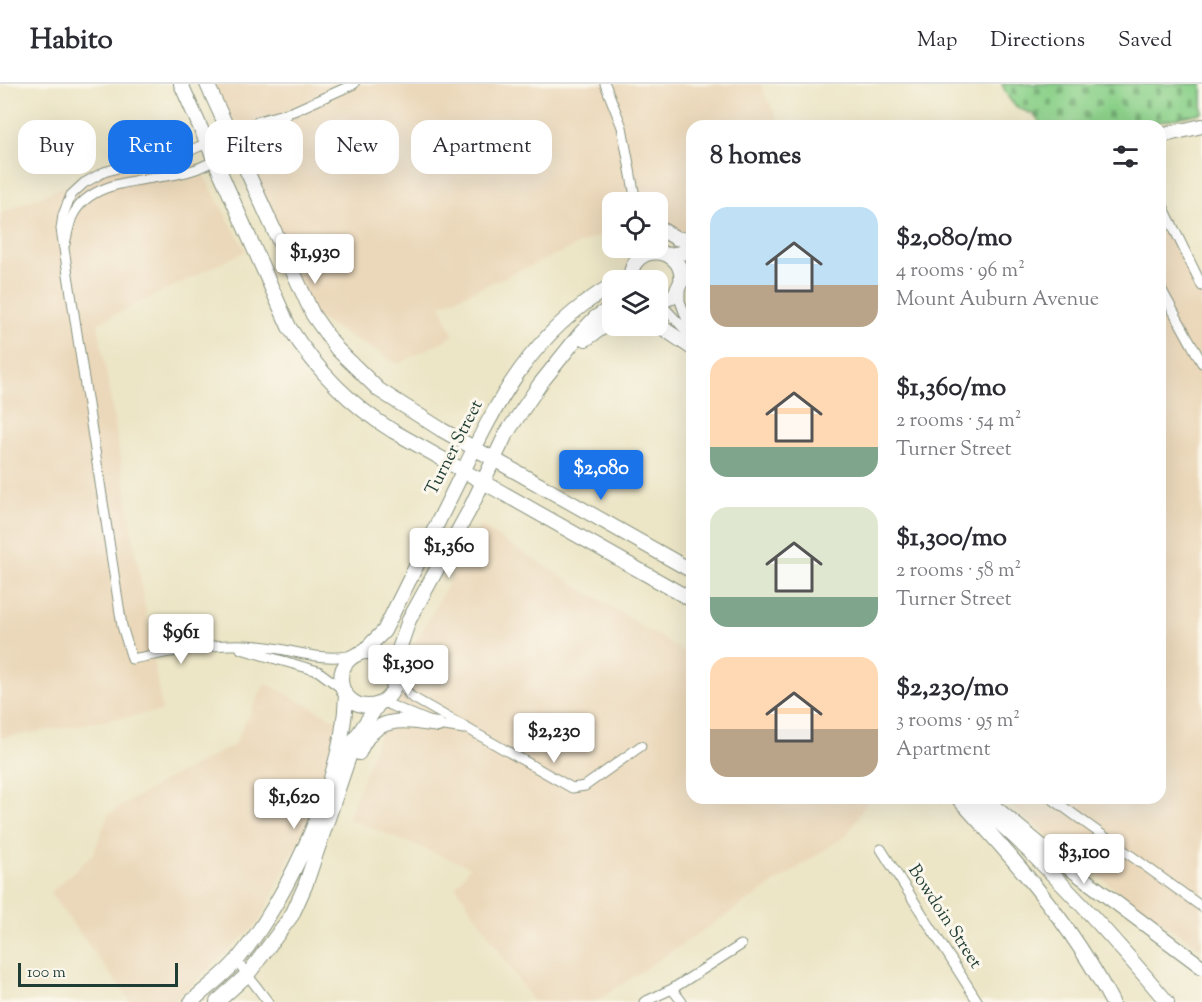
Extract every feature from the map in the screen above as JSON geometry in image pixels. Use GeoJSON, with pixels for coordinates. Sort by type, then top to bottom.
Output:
{"type":"FeatureCollection","features":[{"type":"Feature","properties":{"kind":"main road"},"geometry":{"type":"LineString","coordinates":[[181,84],[205,138]]}},
{"type":"Feature","properties":{"kind":"main road"},"geometry":{"type":"LineString","coordinates":[[207,84],[224,120]]}},
{"type":"Feature","properties":{"kind":"main road"},"geometry":{"type":"LineString","coordinates":[[1166,135],[1202,126]]}},
{"type":"Feature","properties":{"kind":"main road"},"geometry":{"type":"LineString","coordinates":[[221,174],[289,327],[314,363],[350,401],[372,418],[483,483],[686,597]]}},
{"type":"Feature","properties":{"kind":"main road"},"geometry":{"type":"LineString","coordinates":[[248,174],[313,315],[337,349],[379,390],[686,568]]}},
{"type":"Feature","properties":{"kind":"main road"},"geometry":{"type":"LineString","coordinates":[[668,233],[686,240]]}},
{"type":"Feature","properties":{"kind":"main road"},"geometry":{"type":"LineString","coordinates":[[668,252],[686,250]]}},
{"type":"Feature","properties":{"kind":"main road"},"geometry":{"type":"LineString","coordinates":[[668,257],[678,265],[680,284]]}},
{"type":"Feature","properties":{"kind":"main road"},"geometry":{"type":"LineString","coordinates":[[632,270],[643,258]]}},
{"type":"Feature","properties":{"kind":"main road"},"geometry":{"type":"LineString","coordinates":[[668,299],[674,296],[686,278]]}},
{"type":"Feature","properties":{"kind":"main road","name":"Turner Street"},"geometry":{"type":"LineString","coordinates":[[359,654],[384,631],[485,423],[525,362],[587,300],[602,291]]}},
{"type":"Feature","properties":{"kind":"main road"},"geometry":{"type":"LineString","coordinates":[[217,1002],[248,974],[292,915],[355,739],[395,687],[394,672],[409,620],[512,426],[540,384],[595,318],[602,313]]}},
{"type":"Feature","properties":{"kind":"main road"},"geometry":{"type":"LineString","coordinates":[[540,384],[587,338],[602,328]]}},
{"type":"Feature","properties":{"kind":"main road"},"geometry":{"type":"LineString","coordinates":[[668,332],[686,344]]}},
{"type":"Feature","properties":{"kind":"main road"},"geometry":{"type":"LineString","coordinates":[[191,1002],[237,961],[270,916],[303,851],[324,796],[344,728],[344,666],[359,654],[378,654],[394,672]]}},
{"type":"Feature","properties":{"kind":"main road"},"geometry":{"type":"LineString","coordinates":[[344,691],[355,704],[366,707],[380,704]]}},
{"type":"Feature","properties":{"kind":"main road"},"geometry":{"type":"LineString","coordinates":[[312,864],[325,853],[366,739],[374,730],[389,722],[410,721],[438,725]]}},
{"type":"Feature","properties":{"kind":"main road"},"geometry":{"type":"LineString","coordinates":[[963,804],[1058,915],[1088,958],[1112,1002]]}},
{"type":"Feature","properties":{"kind":"main road"},"geometry":{"type":"LineString","coordinates":[[977,804],[1060,883],[1116,941],[1167,1002]]}},
{"type":"Feature","properties":{"kind":"main road"},"geometry":{"type":"LineString","coordinates":[[990,804],[1056,858],[1202,967]]}},
{"type":"Feature","properties":{"kind":"street"},"geometry":{"type":"LineString","coordinates":[[262,120],[294,111],[354,84]]}},
{"type":"Feature","properties":{"kind":"street"},"geometry":{"type":"LineString","coordinates":[[605,84],[622,127],[634,192]]}},
{"type":"Feature","properties":{"kind":"street"},"geometry":{"type":"LineString","coordinates":[[280,120],[294,111]]}},
{"type":"Feature","properties":{"kind":"street"},"geometry":{"type":"LineString","coordinates":[[205,144],[172,158],[144,160],[104,172],[84,183],[72,195],[63,215],[61,228],[122,626],[132,659],[227,645],[267,647],[336,660],[359,654]]}},
{"type":"Feature","properties":{"kind":"street"},"geometry":{"type":"LineString","coordinates":[[64,247],[72,217],[90,198],[110,188],[140,178],[173,175],[205,165]]}},
{"type":"Feature","properties":{"kind":"street"},"geometry":{"type":"LineString","coordinates":[[1166,212],[1202,286]]}},
{"type":"Feature","properties":{"kind":"street"},"geometry":{"type":"LineString","coordinates":[[680,284],[680,301],[686,318]]}},
{"type":"Feature","properties":{"kind":"street"},"geometry":{"type":"LineString","coordinates":[[1166,298],[1202,363]]}},
{"type":"Feature","properties":{"kind":"street"},"geometry":{"type":"LineString","coordinates":[[668,313],[686,330]]}},
{"type":"Feature","properties":{"kind":"street"},"geometry":{"type":"LineString","coordinates":[[227,645],[311,668],[344,691]]}},
{"type":"Feature","properties":{"kind":"street"},"geometry":{"type":"LineString","coordinates":[[394,672],[410,696],[572,788],[585,786],[640,746]]}},
{"type":"Feature","properties":{"kind":"street"},"geometry":{"type":"LineString","coordinates":[[380,704],[438,725],[466,729]]}},
{"type":"Feature","properties":{"kind":"street"},"geometry":{"type":"LineString","coordinates":[[1058,804],[1202,907]]}},
{"type":"Feature","properties":{"kind":"street","name":"Bowdoin Street"},"geometry":{"type":"LineString","coordinates":[[881,849],[978,1002]]}},
{"type":"Feature","properties":{"kind":"street"},"geometry":{"type":"LineString","coordinates":[[644,1002],[672,989],[741,945]]}},
{"type":"Feature","properties":{"kind":"street"},"geometry":{"type":"LineString","coordinates":[[237,961],[268,1002]]}},
{"type":"Feature","properties":{"kind":"street"},"geometry":{"type":"LineString","coordinates":[[672,989],[682,1002]]}},
{"type":"Feature","properties":{"kind":"shaded area"},"geometry":{"type":"Polygon","coordinates":[[[213,84],[760,84],[778,120],[686,120],[686,232],[668,231],[668,192],[602,192],[602,234],[441,305],[453,336],[398,364],[313,315],[252,174],[303,174],[303,120],[229,120],[213,84]]]}},
{"type":"Feature","properties":{"kind":"shaded area"},"geometry":{"type":"Polygon","coordinates":[[[193,156],[246,251],[98,323],[162,711],[0,738],[0,214],[108,167],[108,174],[193,174],[193,156]]]}},
{"type":"Feature","properties":{"kind":"shaded area"},"geometry":{"type":"Polygon","coordinates":[[[1166,223],[1202,298],[1202,949],[1147,914],[1029,822],[1011,804],[1166,804],[1166,223]]]}},
{"type":"Feature","properties":{"kind":"shaded area"},"geometry":{"type":"Polygon","coordinates":[[[480,526],[686,653],[686,804],[866,804],[847,835],[595,1002],[533,1002],[456,886],[470,867],[348,819],[406,660],[480,526]]]}},
{"type":"Feature","properties":{"kind":"shaded area"},"geometry":{"type":"Polygon","coordinates":[[[265,683],[338,721],[308,821],[259,922],[173,1002],[131,1002],[50,893],[94,853],[108,814],[166,780],[234,745],[265,683]]]}},
{"type":"Feature","properties":{"kind":"green space"},"geometry":{"type":"Polygon","coordinates":[[[1002,84],[1202,84],[1202,113],[1166,120],[1038,120],[1034,114],[1022,110],[1007,96],[1002,84]]]}}]}
